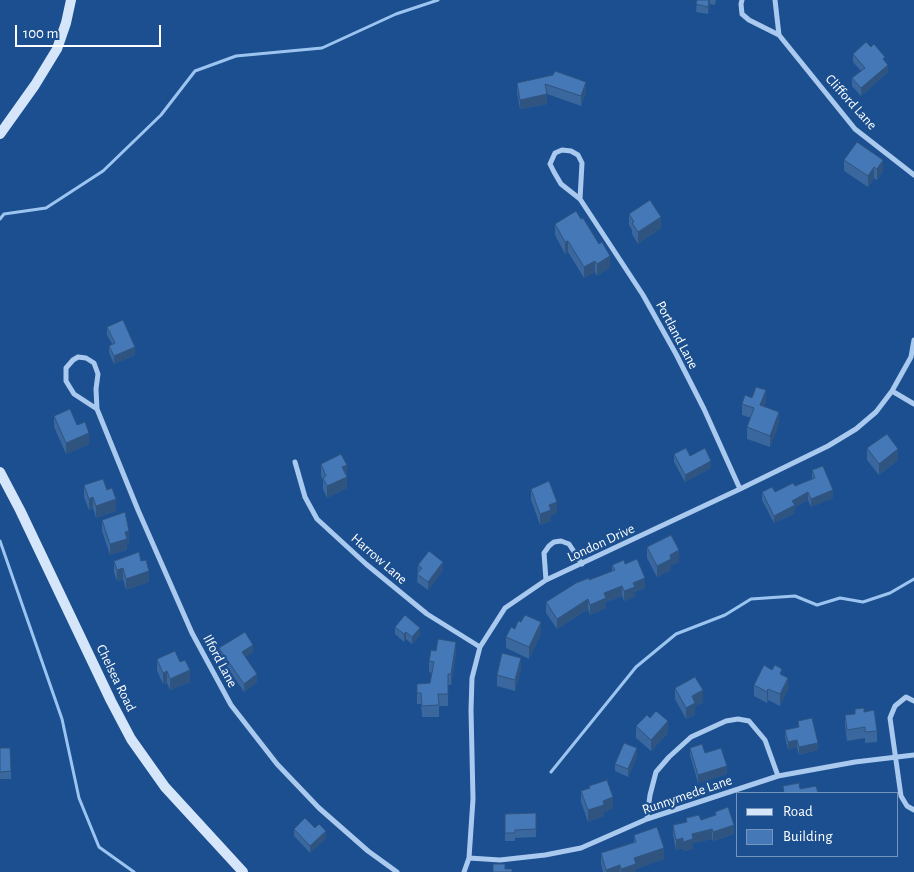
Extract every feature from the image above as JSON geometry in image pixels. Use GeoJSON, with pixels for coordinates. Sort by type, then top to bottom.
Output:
{"type":"FeatureCollection","features":[{"type":"Feature","properties":{"kind":"street"},"geometry":{"type":"LineString","coordinates":[[0,134],[35,85],[57,49],[66,23],[71,0]]}},
{"type":"Feature","properties":{"kind":"street","name":"Clifford Lane"},"geometry":{"type":"LineString","coordinates":[[742,0],[740,4],[742,14],[749,20],[779,35],[856,129],[914,175]]}},
{"type":"Feature","properties":{"kind":"street"},"geometry":{"type":"LineString","coordinates":[[775,0],[779,35]]}},
{"type":"Feature","properties":{"kind":"street","name":"Portland Lane"},"geometry":{"type":"LineString","coordinates":[[580,199],[582,164],[578,155],[562,150],[554,153],[550,164],[561,184],[580,199],[643,295],[676,354],[704,409],[740,489]]}},
{"type":"Feature","properties":{"kind":"street","name":"London Drive"},"geometry":{"type":"LineString","coordinates":[[464,872],[469,858],[473,799],[472,678],[480,647],[505,608],[546,580],[740,489],[828,446],[856,429],[876,412],[892,391],[910,357],[914,340]]}},
{"type":"Feature","properties":{"kind":"street","name":"Ilford Lane"},"geometry":{"type":"LineString","coordinates":[[97,409],[74,394],[66,381],[66,368],[72,360],[78,357],[86,358],[94,363],[98,374],[96,389],[97,409],[138,510],[192,633],[231,705],[277,764],[319,808],[368,851],[396,872]]}},
{"type":"Feature","properties":{"kind":"street"},"geometry":{"type":"LineString","coordinates":[[892,391],[914,404]]}},
{"type":"Feature","properties":{"kind":"street","name":"Harrow Lane"},"geometry":{"type":"LineString","coordinates":[[295,462],[305,497],[318,520],[366,564],[426,614],[480,647]]}},
{"type":"Feature","properties":{"kind":"street","name":"Chelsea Road"},"geometry":{"type":"LineString","coordinates":[[0,472],[20,510],[110,702],[131,739],[165,787],[243,872]]}},
{"type":"Feature","properties":{"kind":"street"},"geometry":{"type":"LineString","coordinates":[[546,580],[544,553],[554,542],[561,541],[569,544],[582,564]]}},
{"type":"Feature","properties":{"kind":"street"},"geometry":{"type":"LineString","coordinates":[[914,701],[906,698],[895,706],[890,718],[901,796],[908,806],[914,810]]}},
{"type":"Feature","properties":{"kind":"street"},"geometry":{"type":"LineString","coordinates":[[647,819],[650,795],[656,772],[691,737],[726,721],[738,719],[749,721],[765,740],[778,776]]}},
{"type":"Feature","properties":{"kind":"street","name":"Runnymede Lane"},"geometry":{"type":"LineString","coordinates":[[469,858],[500,860],[546,855],[581,848],[647,819],[778,776],[855,762],[914,755]]}},
{"type":"Feature","properties":{"kind":"building"},"geometry":{"type":"Polygon","coordinates":[[[697,0],[709,0],[708,7],[696,4],[697,0]]]}},
{"type":"Feature","properties":{"kind":"building"},"geometry":{"type":"Polygon","coordinates":[[[866,42],[871,47],[874,44],[885,57],[883,59],[888,65],[861,88],[852,78],[865,68],[853,54],[866,42]]]}},
{"type":"Feature","properties":{"kind":"building"},"geometry":{"type":"Polygon","coordinates":[[[555,71],[586,82],[581,96],[545,84],[547,94],[520,100],[517,83],[553,75],[555,71]]]}},
{"type":"Feature","properties":{"kind":"building"},"geometry":{"type":"Polygon","coordinates":[[[857,142],[883,160],[877,169],[874,167],[868,176],[844,160],[857,142]]]}},
{"type":"Feature","properties":{"kind":"building"},"geometry":{"type":"Polygon","coordinates":[[[650,200],[661,217],[638,232],[629,214],[650,200]]]}},
{"type":"Feature","properties":{"kind":"building"},"geometry":{"type":"Polygon","coordinates":[[[576,211],[581,219],[583,218],[599,244],[602,242],[610,256],[597,264],[595,261],[584,267],[568,241],[565,242],[555,224],[576,211]]]}},
{"type":"Feature","properties":{"kind":"building"},"geometry":{"type":"Polygon","coordinates":[[[123,320],[135,347],[114,356],[109,346],[115,343],[107,327],[123,320]]]}},
{"type":"Feature","properties":{"kind":"building"},"geometry":{"type":"Polygon","coordinates":[[[756,387],[766,390],[760,405],[779,412],[770,436],[747,427],[754,408],[742,404],[745,395],[752,398],[756,387]]]}},
{"type":"Feature","properties":{"kind":"building"},"geometry":{"type":"Polygon","coordinates":[[[70,409],[77,425],[85,422],[89,433],[66,443],[54,416],[70,409]]]}},
{"type":"Feature","properties":{"kind":"building"},"geometry":{"type":"Polygon","coordinates":[[[887,434],[898,449],[879,464],[867,448],[887,434]]]}},
{"type":"Feature","properties":{"kind":"building"},"geometry":{"type":"Polygon","coordinates":[[[686,448],[690,456],[705,448],[711,461],[685,475],[674,454],[686,448]]]}},
{"type":"Feature","properties":{"kind":"building"},"geometry":{"type":"Polygon","coordinates":[[[341,454],[347,465],[342,467],[347,477],[327,486],[323,478],[326,476],[321,464],[341,454]]]}},
{"type":"Feature","properties":{"kind":"building"},"geometry":{"type":"Polygon","coordinates":[[[823,466],[833,490],[811,499],[808,492],[792,501],[795,505],[774,516],[762,492],[772,487],[775,492],[793,483],[795,486],[815,478],[812,470],[823,466]]]}},
{"type":"Feature","properties":{"kind":"building"},"geometry":{"type":"Polygon","coordinates":[[[103,479],[107,490],[112,488],[116,499],[96,506],[93,497],[89,499],[84,485],[103,479]]]}},
{"type":"Feature","properties":{"kind":"building"},"geometry":{"type":"Polygon","coordinates":[[[549,481],[557,502],[549,505],[551,510],[540,514],[531,489],[549,481]]]}},
{"type":"Feature","properties":{"kind":"building"},"geometry":{"type":"Polygon","coordinates":[[[125,512],[129,531],[125,532],[127,539],[110,544],[102,520],[125,512]]]}},
{"type":"Feature","properties":{"kind":"building"},"geometry":{"type":"Polygon","coordinates":[[[671,535],[679,550],[670,555],[671,559],[657,566],[647,547],[671,535]]]}},
{"type":"Feature","properties":{"kind":"building"},"geometry":{"type":"Polygon","coordinates":[[[429,551],[443,562],[428,582],[417,574],[422,568],[418,565],[429,551]]]}},
{"type":"Feature","properties":{"kind":"building"},"geometry":{"type":"Polygon","coordinates":[[[139,552],[141,561],[146,560],[149,571],[126,579],[123,568],[117,570],[114,561],[139,552]]]}},
{"type":"Feature","properties":{"kind":"building"},"geometry":{"type":"Polygon","coordinates":[[[637,559],[645,578],[633,583],[635,587],[624,591],[622,586],[604,593],[606,598],[590,605],[588,599],[557,619],[546,602],[576,583],[615,570],[612,565],[624,560],[625,564],[637,559]]]}},
{"type":"Feature","properties":{"kind":"building"},"geometry":{"type":"Polygon","coordinates":[[[405,615],[420,628],[412,637],[395,627],[405,615]]]}},
{"type":"Feature","properties":{"kind":"building"},"geometry":{"type":"Polygon","coordinates":[[[525,615],[541,622],[529,647],[506,637],[511,627],[515,629],[518,621],[521,622],[525,615]]]}},
{"type":"Feature","properties":{"kind":"building"},"geometry":{"type":"Polygon","coordinates":[[[245,632],[253,645],[242,652],[257,674],[244,684],[219,648],[245,632]]]}},
{"type":"Feature","properties":{"kind":"building"},"geometry":{"type":"Polygon","coordinates":[[[438,639],[456,642],[451,674],[448,674],[448,694],[438,694],[439,705],[422,706],[421,693],[417,693],[417,684],[430,683],[434,662],[429,661],[431,650],[436,651],[438,639]]]}},
{"type":"Feature","properties":{"kind":"building"},"geometry":{"type":"Polygon","coordinates":[[[175,651],[180,662],[185,660],[190,670],[170,679],[167,671],[163,673],[157,659],[175,651]]]}},
{"type":"Feature","properties":{"kind":"building"},"geometry":{"type":"Polygon","coordinates":[[[502,653],[521,658],[515,680],[497,675],[502,653]]]}},
{"type":"Feature","properties":{"kind":"building"},"geometry":{"type":"Polygon","coordinates":[[[764,665],[772,670],[775,665],[782,669],[780,674],[788,678],[780,694],[768,689],[767,692],[754,685],[764,665]]]}},
{"type":"Feature","properties":{"kind":"building"},"geometry":{"type":"Polygon","coordinates":[[[695,677],[703,690],[692,696],[695,703],[686,708],[675,688],[695,677]]]}},
{"type":"Feature","properties":{"kind":"building"},"geometry":{"type":"Polygon","coordinates":[[[864,708],[864,712],[874,710],[877,731],[865,732],[865,727],[847,730],[845,715],[855,714],[855,709],[864,708]]]}},
{"type":"Feature","properties":{"kind":"building"},"geometry":{"type":"Polygon","coordinates":[[[656,711],[668,721],[651,740],[636,726],[647,715],[650,718],[656,711]]]}},
{"type":"Feature","properties":{"kind":"building"},"geometry":{"type":"Polygon","coordinates":[[[812,718],[818,743],[799,747],[797,740],[788,742],[785,730],[799,727],[798,721],[812,718]]]}},
{"type":"Feature","properties":{"kind":"building"},"geometry":{"type":"Polygon","coordinates":[[[624,743],[637,748],[628,769],[615,764],[624,743]]]}},
{"type":"Feature","properties":{"kind":"building"},"geometry":{"type":"Polygon","coordinates":[[[702,744],[705,753],[721,748],[727,766],[698,775],[690,748],[702,744]]]}},
{"type":"Feature","properties":{"kind":"building"},"geometry":{"type":"Polygon","coordinates":[[[0,748],[10,748],[11,771],[0,772],[0,748]]]}},
{"type":"Feature","properties":{"kind":"building"},"geometry":{"type":"Polygon","coordinates":[[[607,780],[613,797],[603,801],[604,805],[588,810],[581,791],[607,780]]]}},
{"type":"Feature","properties":{"kind":"building"},"geometry":{"type":"Polygon","coordinates":[[[799,783],[800,789],[816,786],[818,792],[784,792],[783,786],[799,783]]]}},
{"type":"Feature","properties":{"kind":"building"},"geometry":{"type":"Polygon","coordinates":[[[728,807],[734,825],[713,832],[712,829],[692,834],[693,839],[683,842],[683,838],[676,840],[673,825],[687,822],[686,818],[699,815],[701,820],[716,815],[715,812],[728,807]]]}},
{"type":"Feature","properties":{"kind":"building"},"geometry":{"type":"Polygon","coordinates":[[[536,813],[536,829],[515,830],[515,833],[505,833],[505,814],[536,813]]]}},
{"type":"Feature","properties":{"kind":"building"},"geometry":{"type":"Polygon","coordinates":[[[305,818],[315,828],[319,824],[326,831],[310,846],[294,829],[305,818]]]}},
{"type":"Feature","properties":{"kind":"building"},"geometry":{"type":"Polygon","coordinates":[[[657,827],[664,848],[634,858],[636,864],[621,869],[620,865],[606,870],[601,853],[636,842],[634,835],[657,827]]]}},
{"type":"Feature","properties":{"kind":"building"},"geometry":{"type":"Polygon","coordinates":[[[493,864],[505,864],[505,869],[512,869],[512,872],[493,872],[493,864]]]}},
{"type":"Feature","properties":{"kind":"waterway"},"geometry":{"type":"LineString","coordinates":[[0,219],[4,214],[46,208],[103,171],[161,115],[195,71],[236,56],[322,48],[396,14],[438,0]]}},
{"type":"Feature","properties":{"kind":"waterway"},"geometry":{"type":"LineString","coordinates":[[0,541],[62,719],[79,798],[99,847],[134,872]]}},
{"type":"Feature","properties":{"kind":"waterway"},"geometry":{"type":"LineString","coordinates":[[551,772],[636,667],[676,634],[725,615],[751,599],[795,596],[817,605],[840,598],[863,602],[890,593],[914,579]]}}]}
